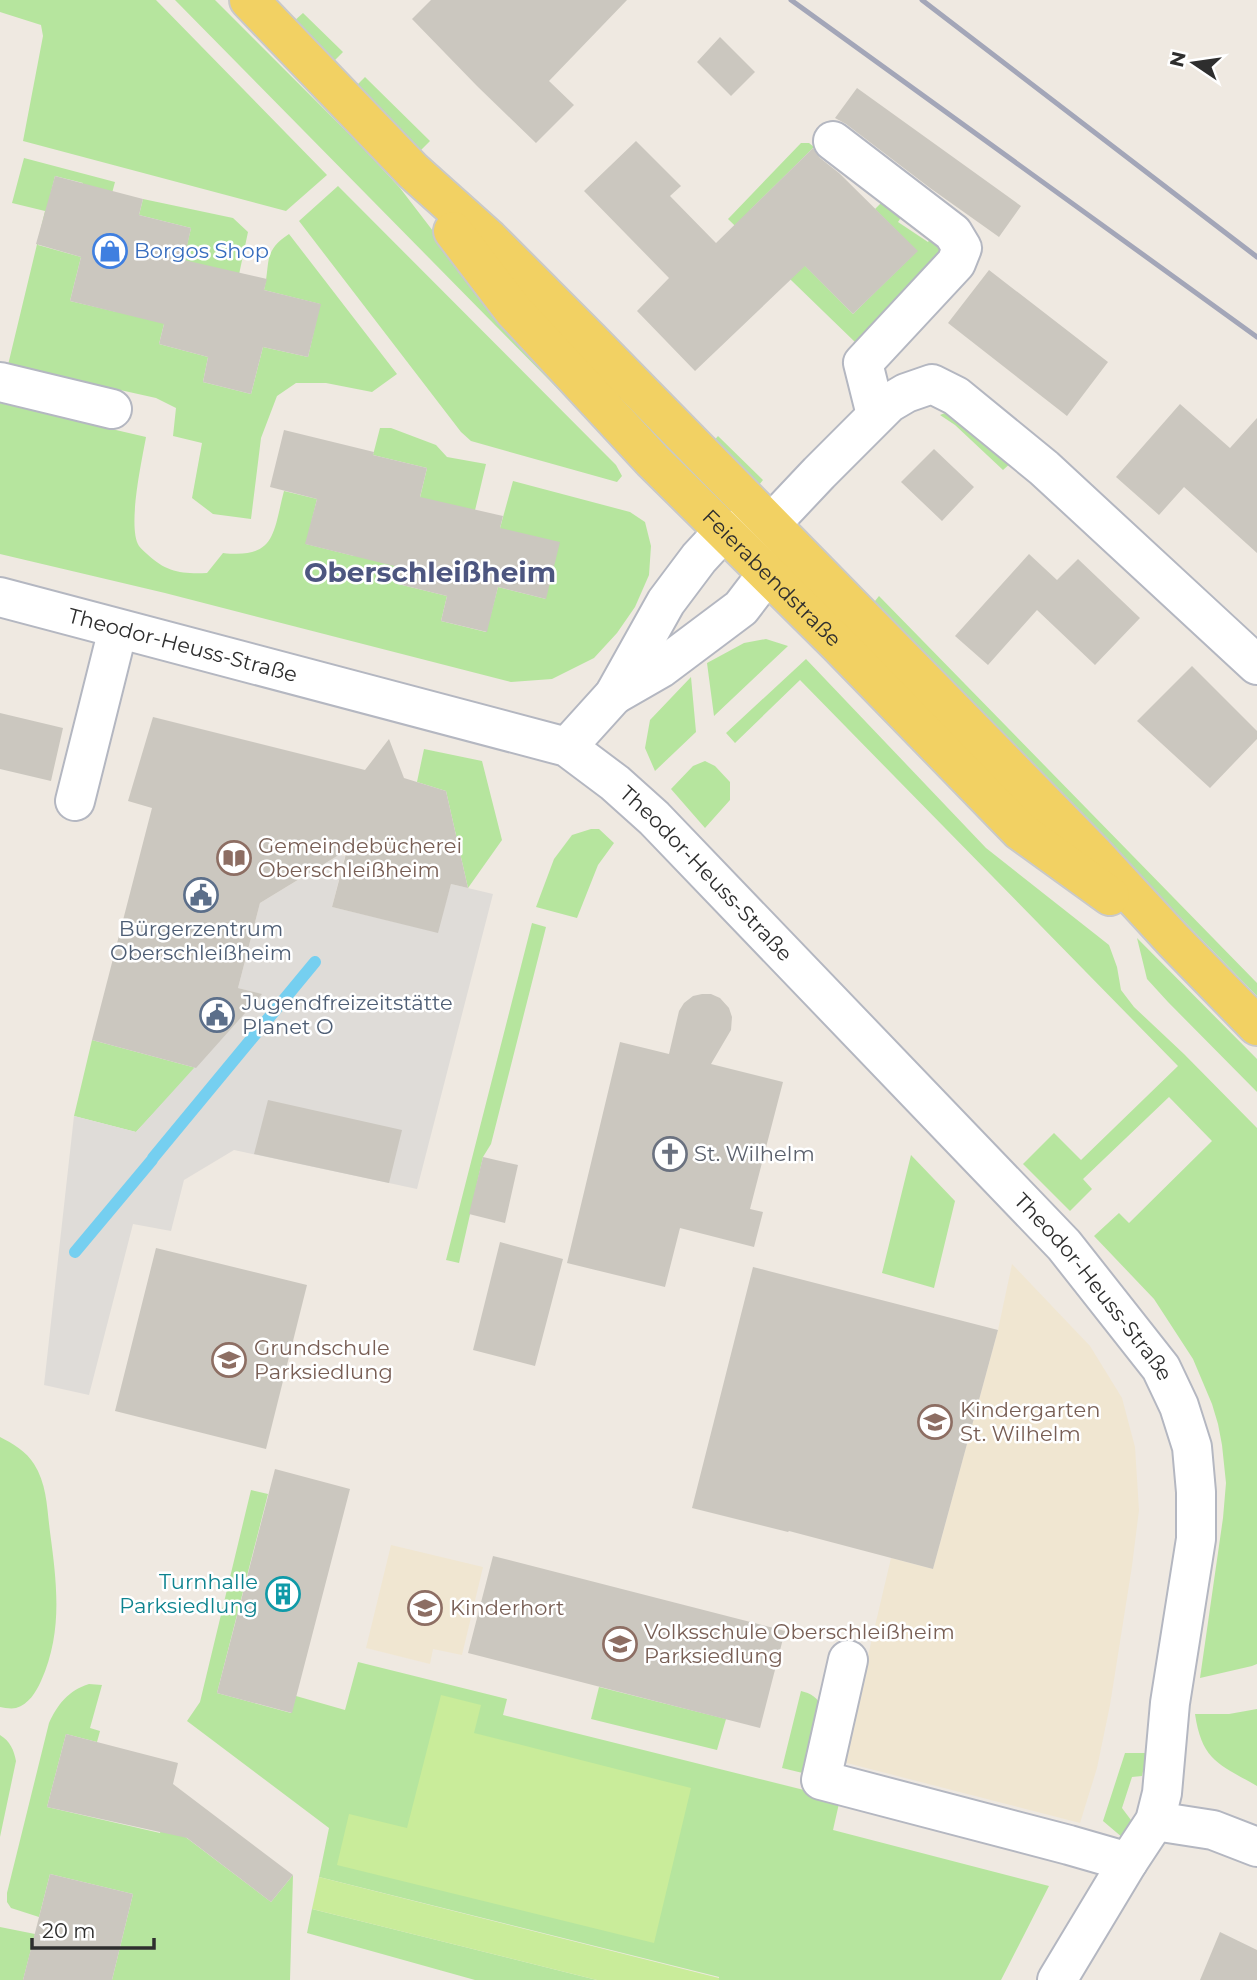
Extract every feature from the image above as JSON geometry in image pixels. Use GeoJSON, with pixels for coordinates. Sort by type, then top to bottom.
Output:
{"type":"FeatureCollection","features":[{"type":"Feature","properties":{"kind":"main road","name":"Feierabendstraße"},"geometry":{"type":"LineString","coordinates":[[249,0],[413,171],[489,239],[1094,854],[1257,1026]]}},
{"type":"Feature","properties":{"kind":"main road","name":"Feierabendstraße"},"geometry":{"type":"LineString","coordinates":[[413,171],[454,234],[513,310],[652,460],[855,661],[1020,831],[1174,941]]}},
{"type":"Feature","properties":{"kind":"street"},"geometry":{"type":"LineString","coordinates":[[833,141],[953,233],[962,248],[956,263],[863,363],[876,415]]}},
{"type":"Feature","properties":{"kind":"street"},"geometry":{"type":"LineString","coordinates":[[0,382],[111,409]]}},
{"type":"Feature","properties":{"kind":"street","name":"Feierabendstraße"},"geometry":{"type":"LineString","coordinates":[[770,525],[889,403],[906,393],[932,384],[956,396],[1044,467],[1257,665]]}},
{"type":"Feature","properties":{"kind":"street"},"geometry":{"type":"LineString","coordinates":[[567,747],[614,695],[666,602],[699,558],[724,531],[770,525],[767,574],[741,608],[661,668],[614,695]]}},
{"type":"Feature","properties":{"kind":"street","name":"Theodor-Heuss-Straße"},"geometry":{"type":"LineString","coordinates":[[0,597],[567,747],[615,783],[654,818],[993,1170],[1064,1245],[1161,1368],[1179,1406],[1192,1447],[1196,1492],[1196,1539],[1170,1703],[1162,1793],[1155,1821],[1058,1980]]}},
{"type":"Feature","properties":{"kind":"street"},"geometry":{"type":"LineString","coordinates":[[75,801],[118,629]]}},
{"type":"Feature","properties":{"kind":"street"},"geometry":{"type":"LineString","coordinates":[[848,1660],[821,1780],[1128,1862]]}},
{"type":"Feature","properties":{"kind":"street"},"geometry":{"type":"LineString","coordinates":[[1155,1821],[1213,1830],[1257,1847]]}},
{"type":"Feature","properties":{"kind":"shaded area"},"geometry":{"type":"Polygon","coordinates":[[[339,855],[345,856],[332,907],[437,932],[451,884],[493,894],[417,1189],[234,1150],[184,1180],[171,1231],[133,1224],[89,1395],[44,1385],[74,1116],[136,1132],[261,994],[238,988],[260,903],[339,855]]]}},
{"type":"Feature","properties":{"kind":"shaded area"},"geometry":{"type":"Polygon","coordinates":[[[1012,1264],[1090,1346],[1122,1398],[1135,1447],[1139,1510],[1132,1566],[1110,1705],[1097,1768],[1080,1823],[843,1762],[891,1558],[933,1569],[998,1330],[1012,1264]]]}},
{"type":"Feature","properties":{"kind":"shaded area","name":"Kinderhort"},"geometry":{"type":"Polygon","coordinates":[[[391,1545],[483,1567],[462,1655],[433,1649],[430,1664],[366,1648],[391,1545]]]}},
{"type":"Feature","properties":{"kind":"green space"},"geometry":{"type":"Polygon","coordinates":[[[0,0],[156,0],[327,175],[286,211],[23,141],[43,36],[41,25],[0,12],[0,0]]]}},
{"type":"Feature","properties":{"kind":"green space"},"geometry":{"type":"Polygon","coordinates":[[[175,0],[215,0],[361,146],[400,188],[492,308],[624,456],[175,0]]]}},
{"type":"Feature","properties":{"kind":"green space"},"geometry":{"type":"Polygon","coordinates":[[[303,13],[343,52],[333,62],[293,22],[303,13]]]}},
{"type":"Feature","properties":{"kind":"green space"},"geometry":{"type":"Polygon","coordinates":[[[365,77],[430,141],[421,150],[356,86],[365,77]]]}},
{"type":"Feature","properties":{"kind":"green space"},"geometry":{"type":"Polygon","coordinates":[[[801,143],[809,143],[814,147],[750,210],[853,314],[917,251],[875,209],[885,199],[904,213],[898,222],[928,242],[934,233],[943,246],[938,259],[856,343],[728,219],[801,143]]]}},
{"type":"Feature","properties":{"kind":"green space"},"geometry":{"type":"Polygon","coordinates":[[[24,158],[115,182],[108,208],[79,201],[83,183],[55,176],[38,245],[81,257],[70,301],[117,312],[169,304],[159,344],[208,357],[203,382],[251,394],[263,347],[308,357],[320,304],[264,290],[271,252],[280,240],[289,234],[397,374],[372,392],[326,383],[296,383],[277,396],[261,438],[251,519],[213,514],[192,498],[202,443],[173,436],[176,408],[156,398],[8,365],[45,211],[12,203],[24,158]]]}},
{"type":"Feature","properties":{"kind":"green space"},"geometry":{"type":"Polygon","coordinates":[[[338,186],[616,465],[622,476],[617,482],[471,441],[461,432],[299,221],[338,186]]]}},
{"type":"Feature","properties":{"kind":"green space"},"geometry":{"type":"Polygon","coordinates":[[[143,199],[233,218],[248,232],[237,284],[181,270],[191,228],[139,215],[143,199]]]}},
{"type":"Feature","properties":{"kind":"green space"},"geometry":{"type":"Polygon","coordinates":[[[0,403],[146,437],[136,493],[136,537],[139,546],[147,554],[174,571],[207,573],[223,553],[240,554],[263,547],[274,531],[284,491],[317,499],[306,544],[354,556],[403,546],[394,583],[447,596],[441,621],[486,632],[498,587],[546,599],[500,528],[513,481],[630,512],[645,522],[651,546],[649,575],[635,607],[617,633],[594,658],[552,679],[511,682],[165,593],[0,554],[0,403]]]}},
{"type":"Feature","properties":{"kind":"green space"},"geometry":{"type":"Polygon","coordinates":[[[945,413],[973,429],[1013,461],[1003,470],[955,425],[940,415],[945,413]]]}},
{"type":"Feature","properties":{"kind":"green space"},"geometry":{"type":"Polygon","coordinates":[[[380,428],[391,428],[436,445],[447,457],[486,464],[472,523],[417,510],[427,468],[373,455],[380,428]]]}},
{"type":"Feature","properties":{"kind":"green space"},"geometry":{"type":"Polygon","coordinates":[[[718,436],[763,480],[759,485],[711,444],[718,436]]]}},
{"type":"Feature","properties":{"kind":"green space"},"geometry":{"type":"Polygon","coordinates":[[[879,596],[1257,983],[1257,996],[994,727],[871,606],[879,596]]]}},
{"type":"Feature","properties":{"kind":"green space"},"geometry":{"type":"Polygon","coordinates":[[[766,639],[788,646],[714,716],[707,663],[744,643],[766,639]]]}},
{"type":"Feature","properties":{"kind":"green space"},"geometry":{"type":"Polygon","coordinates":[[[806,659],[986,848],[1109,945],[1121,990],[1134,1007],[1257,1128],[1257,1664],[1200,1678],[1226,1483],[1218,1424],[1193,1359],[1154,1299],[1094,1236],[1119,1213],[1129,1223],[1212,1141],[1169,1097],[1083,1179],[1092,1189],[1070,1211],[1023,1164],[1054,1133],[1081,1160],[1178,1066],[800,680],[735,743],[726,733],[806,659]]]}},
{"type":"Feature","properties":{"kind":"green space"},"geometry":{"type":"Polygon","coordinates":[[[691,677],[696,732],[655,771],[645,748],[650,720],[691,677]]]}},
{"type":"Feature","properties":{"kind":"green space"},"geometry":{"type":"Polygon","coordinates":[[[424,749],[482,761],[502,840],[468,888],[446,791],[417,782],[424,749]]]}},
{"type":"Feature","properties":{"kind":"green space"},"geometry":{"type":"Polygon","coordinates":[[[705,761],[715,766],[730,782],[730,800],[705,828],[671,789],[693,766],[705,761]]]}},
{"type":"Feature","properties":{"kind":"green space"},"geometry":{"type":"Polygon","coordinates":[[[599,829],[614,843],[598,865],[577,918],[536,907],[554,859],[572,835],[599,829]]]}},
{"type":"Feature","properties":{"kind":"green space"},"geometry":{"type":"Polygon","coordinates":[[[532,923],[546,927],[491,1144],[483,1157],[459,1263],[446,1260],[532,923]]]}},
{"type":"Feature","properties":{"kind":"green space"},"geometry":{"type":"Polygon","coordinates":[[[1137,938],[1257,1059],[1257,1092],[1147,979],[1137,938]]]}},
{"type":"Feature","properties":{"kind":"green space"},"geometry":{"type":"Polygon","coordinates":[[[92,1040],[196,1068],[136,1132],[74,1116],[92,1040]]]}},
{"type":"Feature","properties":{"kind":"green space"},"geometry":{"type":"Polygon","coordinates":[[[911,1155],[955,1201],[934,1288],[882,1273],[911,1155]]]}},
{"type":"Feature","properties":{"kind":"green space"},"geometry":{"type":"Polygon","coordinates":[[[0,1437],[27,1456],[42,1480],[55,1570],[55,1626],[48,1663],[32,1697],[16,1708],[0,1707],[0,1437]]]}},
{"type":"Feature","properties":{"kind":"green space"},"geometry":{"type":"Polygon","coordinates":[[[251,1490],[268,1494],[217,1693],[291,1713],[296,1696],[345,1710],[358,1662],[507,1699],[503,1715],[840,1799],[833,1830],[1049,1886],[1001,1980],[719,1980],[719,1977],[319,1877],[329,1828],[187,1721],[200,1702],[251,1490]]]}},
{"type":"Feature","properties":{"kind":"green space"},"geometry":{"type":"Polygon","coordinates":[[[89,1684],[102,1685],[90,1728],[100,1731],[97,1742],[66,1734],[47,1807],[160,1833],[163,1820],[271,1902],[293,1875],[290,1980],[112,1980],[133,1894],[50,1874],[39,1917],[11,1908],[7,1902],[7,1893],[49,1723],[64,1699],[89,1684]]]}},
{"type":"Feature","properties":{"kind":"green space"},"geometry":{"type":"Polygon","coordinates":[[[599,1687],[726,1719],[717,1750],[591,1719],[599,1687]]]}},
{"type":"Feature","properties":{"kind":"green space"},"geometry":{"type":"Polygon","coordinates":[[[801,1691],[814,1696],[822,1708],[811,1775],[782,1768],[801,1691]]]}},
{"type":"Feature","properties":{"kind":"green space"},"geometry":{"type":"Polygon","coordinates":[[[441,1695],[481,1705],[474,1733],[691,1788],[654,1943],[337,1865],[349,1814],[407,1828],[441,1695]]]}},
{"type":"Feature","properties":{"kind":"green space"},"geometry":{"type":"Polygon","coordinates":[[[1257,1709],[1257,1786],[1214,1759],[1202,1742],[1195,1714],[1229,1714],[1257,1709]]]}},
{"type":"Feature","properties":{"kind":"green space"},"geometry":{"type":"Polygon","coordinates":[[[0,1735],[11,1746],[16,1761],[0,1837],[0,1735]]]}},
{"type":"Feature","properties":{"kind":"green space"},"geometry":{"type":"Polygon","coordinates":[[[1125,1753],[1147,1753],[1142,1776],[1132,1777],[1122,1808],[1131,1820],[1123,1838],[1103,1821],[1125,1753]]]}},
{"type":"Feature","properties":{"kind":"green space"},"geometry":{"type":"Polygon","coordinates":[[[319,1877],[719,1980],[597,1980],[312,1909],[319,1877]]]}},
{"type":"Feature","properties":{"kind":"green space"},"geometry":{"type":"Polygon","coordinates":[[[312,1909],[597,1980],[475,1980],[307,1933],[312,1909]]]}},
{"type":"Feature","properties":{"kind":"green space"},"geometry":{"type":"Polygon","coordinates":[[[0,1927],[35,1934],[23,1980],[0,1980],[0,1927]]]}},
{"type":"Feature","properties":{"kind":"building"},"geometry":{"type":"Polygon","coordinates":[[[431,0],[627,0],[549,81],[574,105],[536,143],[412,19],[431,0]]]}},
{"type":"Feature","properties":{"kind":"building"},"geometry":{"type":"Polygon","coordinates":[[[720,37],[755,72],[731,96],[697,62],[720,37]]]}},
{"type":"Feature","properties":{"kind":"building"},"geometry":{"type":"Polygon","coordinates":[[[857,88],[1021,206],[999,237],[835,118],[857,88]]]}},
{"type":"Feature","properties":{"kind":"building"},"geometry":{"type":"Polygon","coordinates":[[[636,141],[681,186],[670,196],[716,243],[813,148],[820,158],[839,173],[918,251],[853,314],[805,266],[695,371],[637,311],[669,278],[584,191],[636,141]]]}},
{"type":"Feature","properties":{"kind":"building"},"geometry":{"type":"Polygon","coordinates":[[[55,176],[143,199],[139,215],[191,228],[184,260],[267,279],[264,290],[321,304],[308,357],[263,347],[251,394],[203,382],[208,357],[159,344],[164,324],[70,301],[81,257],[36,244],[55,176]]]}},
{"type":"Feature","properties":{"kind":"building"},"geometry":{"type":"Polygon","coordinates":[[[989,270],[1108,362],[1067,416],[948,323],[989,270]]]}},
{"type":"Feature","properties":{"kind":"building"},"geometry":{"type":"Polygon","coordinates":[[[1180,404],[1230,448],[1257,418],[1257,553],[1184,487],[1159,515],[1116,477],[1180,404]]]}},
{"type":"Feature","properties":{"kind":"building"},"geometry":{"type":"Polygon","coordinates":[[[284,430],[427,468],[420,497],[503,516],[500,528],[560,542],[546,599],[498,587],[487,632],[441,621],[447,596],[394,583],[398,567],[305,544],[317,499],[270,487],[284,430]]]}},
{"type":"Feature","properties":{"kind":"building"},"geometry":{"type":"Polygon","coordinates":[[[934,449],[974,487],[942,521],[901,482],[934,449]]]}},
{"type":"Feature","properties":{"kind":"building"},"geometry":{"type":"Polygon","coordinates":[[[1029,554],[1057,580],[1078,559],[1140,618],[1095,665],[1037,610],[988,665],[955,636],[1029,554]]]}},
{"type":"Feature","properties":{"kind":"building"},"geometry":{"type":"Polygon","coordinates":[[[1192,666],[1257,731],[1257,739],[1210,788],[1137,721],[1192,666]]]}},
{"type":"Feature","properties":{"kind":"building"},"geometry":{"type":"Polygon","coordinates":[[[0,713],[63,728],[51,781],[0,769],[0,713]]]}},
{"type":"Feature","properties":{"kind":"building","name":"Bürgerzentrum Oberschleißheim"},"geometry":{"type":"Polygon","coordinates":[[[153,717],[365,770],[389,739],[404,778],[446,791],[468,888],[451,884],[438,933],[332,907],[347,850],[260,903],[238,988],[262,994],[196,1068],[92,1040],[152,808],[128,801],[153,717]]]}},
{"type":"Feature","properties":{"kind":"building"},"geometry":{"type":"Polygon","coordinates":[[[702,994],[720,998],[729,1008],[732,1017],[731,1030],[711,1064],[783,1082],[750,1209],[763,1212],[754,1247],[680,1228],[665,1287],[567,1263],[620,1042],[669,1054],[679,1011],[693,996],[702,994]]]}},
{"type":"Feature","properties":{"kind":"building"},"geometry":{"type":"Polygon","coordinates":[[[268,1100],[402,1130],[389,1183],[254,1154],[268,1100]]]}},
{"type":"Feature","properties":{"kind":"building"},"geometry":{"type":"Polygon","coordinates":[[[483,1157],[518,1165],[505,1223],[469,1214],[483,1157]]]}},
{"type":"Feature","properties":{"kind":"building"},"geometry":{"type":"Polygon","coordinates":[[[500,1242],[563,1259],[535,1366],[473,1350],[500,1242]]]}},
{"type":"Feature","properties":{"kind":"building"},"geometry":{"type":"Polygon","coordinates":[[[156,1248],[307,1285],[266,1449],[115,1411],[156,1248]]]}},
{"type":"Feature","properties":{"kind":"building"},"geometry":{"type":"Polygon","coordinates":[[[753,1267],[998,1330],[933,1569],[692,1508],[753,1267]]]}},
{"type":"Feature","properties":{"kind":"building","name":"Turnhalle Parksiedlung"},"geometry":{"type":"Polygon","coordinates":[[[275,1469],[350,1489],[292,1713],[217,1693],[275,1469]]]}},
{"type":"Feature","properties":{"kind":"building"},"geometry":{"type":"Polygon","coordinates":[[[493,1556],[785,1631],[760,1728],[468,1653],[493,1556]]]}},
{"type":"Feature","properties":{"kind":"building"},"geometry":{"type":"Polygon","coordinates":[[[66,1734],[178,1763],[173,1784],[293,1875],[271,1902],[187,1838],[47,1807],[66,1734]]]}},
{"type":"Feature","properties":{"kind":"building"},"geometry":{"type":"Polygon","coordinates":[[[50,1874],[133,1894],[112,1980],[23,1980],[50,1874]]]}},
{"type":"Feature","properties":{"kind":"building"},"geometry":{"type":"Polygon","coordinates":[[[1220,1932],[1257,1950],[1257,1980],[1200,1980],[1220,1932]]]}},
{"type":"Feature","properties":{"kind":"waterway"},"geometry":{"type":"LineString","coordinates":[[153,1158],[315,962]]}},
{"type":"Feature","properties":{"kind":"waterway"},"geometry":{"type":"LineString","coordinates":[[75,1252],[152,1160]]}},
{"type":"Feature","properties":{"kind":"railway"},"geometry":{"type":"LineString","coordinates":[[791,0],[1257,337]]}},
{"type":"Feature","properties":{"kind":"railway"},"geometry":{"type":"LineString","coordinates":[[922,0],[1257,257]]}},
{"type":"Feature","properties":{"kind":"place","name":"Borgos Shop"},"geometry":{"type":"Point","coordinates":[110,251]}},
{"type":"Feature","properties":{"kind":"place","name":"Gemeindebücherei Oberschleißheim"},"geometry":{"type":"Point","coordinates":[234,858]}},
{"type":"Feature","properties":{"kind":"place","name":"Bürgerzentrum Oberschleißheim"},"geometry":{"type":"Point","coordinates":[201,895]}},
{"type":"Feature","properties":{"kind":"place","name":"Jugendfreizeitstätte Planet O"},"geometry":{"type":"Point","coordinates":[217,1015]}},
{"type":"Feature","properties":{"kind":"place","name":"St. Wilhelm"},"geometry":{"type":"Point","coordinates":[670,1154]}},
{"type":"Feature","properties":{"kind":"place","name":"Grundschule Parksiedlung"},"geometry":{"type":"Point","coordinates":[229,1360]}},
{"type":"Feature","properties":{"kind":"place","name":"Kindergarten St. Wilhelm"},"geometry":{"type":"Point","coordinates":[935,1422]}},
{"type":"Feature","properties":{"kind":"place","name":"Turnhalle Parksiedlung"},"geometry":{"type":"Point","coordinates":[283,1594]}},
{"type":"Feature","properties":{"kind":"place","name":"Kinderhort"},"geometry":{"type":"Point","coordinates":[425,1608]}},
{"type":"Feature","properties":{"kind":"place","name":"Volksschule Oberschleißheim Parksiedlung"},"geometry":{"type":"Point","coordinates":[620,1644]}},
{"type":"Feature","properties":{"kind":"district","name":"Oberschleißheim"},"geometry":{"type":"Point","coordinates":[430,572]}}]}
